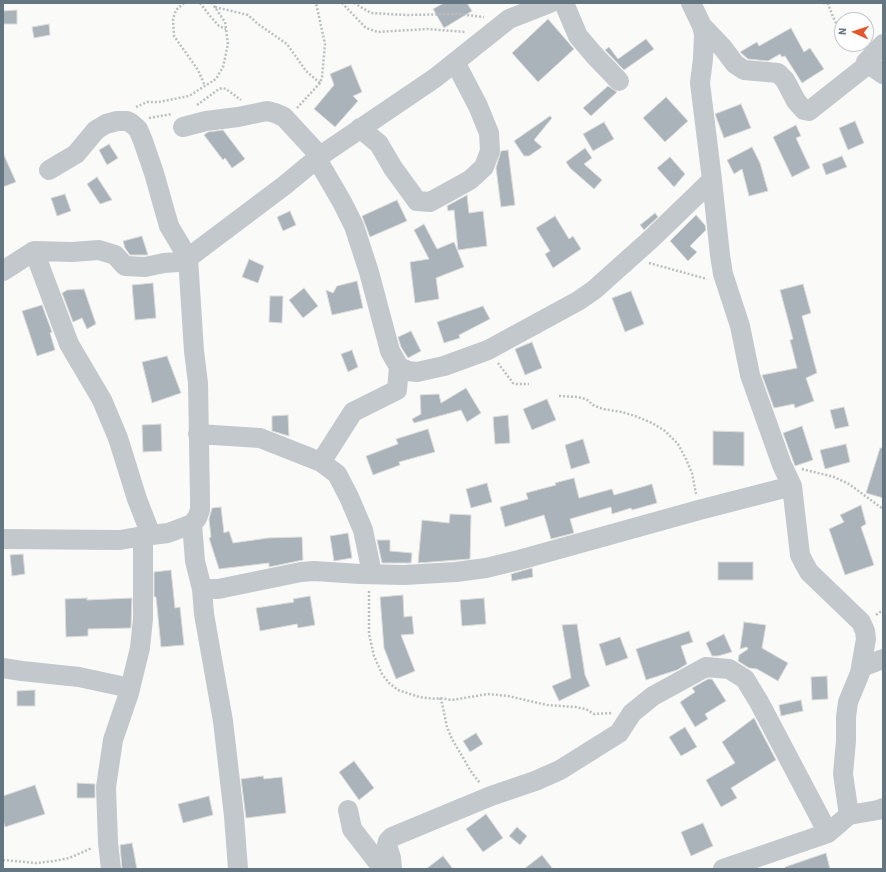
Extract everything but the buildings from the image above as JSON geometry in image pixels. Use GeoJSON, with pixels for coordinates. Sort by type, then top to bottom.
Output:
{"type":"FeatureCollection","features":[{"type":"Feature","properties":{"kind":"street"},"geometry":{"type":"LineString","coordinates":[[3,271],[34,251],[72,252],[99,250],[115,255],[125,266],[145,267],[164,262],[178,262],[188,258],[360,128],[435,78],[509,19],[550,3]]}},
{"type":"Feature","properties":{"kind":"street"},"geometry":{"type":"LineString","coordinates":[[564,3],[578,36],[619,81]]}},
{"type":"Feature","properties":{"kind":"street"},"geometry":{"type":"LineString","coordinates":[[691,3],[702,26],[705,43],[700,83],[720,255],[728,288],[740,326],[750,375],[782,465],[792,486],[800,554],[809,572],[861,624],[865,631],[866,639],[862,667],[848,702],[846,717],[846,741],[843,774],[849,815]]}},
{"type":"Feature","properties":{"kind":"street"},"geometry":{"type":"LineString","coordinates":[[702,26],[724,48],[734,64],[744,70],[778,73],[785,80],[796,101],[804,110],[809,111],[866,66],[866,62],[883,44]]}},
{"type":"Feature","properties":{"kind":"street"},"geometry":{"type":"LineString","coordinates":[[360,128],[379,144],[393,168],[417,201],[430,202],[470,180],[484,167],[490,151],[489,133],[478,106],[456,62]]}},
{"type":"Feature","properties":{"kind":"street"},"geometry":{"type":"LineString","coordinates":[[866,62],[883,74]]}},
{"type":"Feature","properties":{"kind":"street"},"geometry":{"type":"LineString","coordinates":[[183,127],[206,121],[238,117],[266,111],[275,113],[286,120],[319,158],[354,226],[369,272],[390,351],[399,367],[397,390],[353,412],[321,462]]}},
{"type":"Feature","properties":{"kind":"street"},"geometry":{"type":"LineString","coordinates":[[3,539],[120,540],[168,533],[192,524],[197,518],[200,510],[198,382],[194,352],[188,258],[169,226],[154,173],[138,129],[127,121],[117,121],[106,124],[96,130],[76,154],[49,170]]}},
{"type":"Feature","properties":{"kind":"street"},"geometry":{"type":"LineString","coordinates":[[399,367],[408,371],[417,372],[444,366],[476,355],[578,301],[594,290],[630,258],[712,180]]}},
{"type":"Feature","properties":{"kind":"street"},"geometry":{"type":"LineString","coordinates":[[34,251],[69,344],[102,400],[115,432],[135,492],[147,535],[143,619],[140,648],[130,688],[113,740],[106,787],[108,843],[111,869]]}},
{"type":"Feature","properties":{"kind":"street"},"geometry":{"type":"LineString","coordinates":[[198,434],[260,438],[321,462],[336,474],[349,497],[364,530],[368,548],[367,555],[372,573]]}},
{"type":"Feature","properties":{"kind":"street"},"geometry":{"type":"LineString","coordinates":[[202,589],[218,589],[300,572],[314,571],[404,575],[456,572],[486,568],[792,486]]}},
{"type":"Feature","properties":{"kind":"street"},"geometry":{"type":"LineString","coordinates":[[192,524],[195,561],[202,589],[204,614],[223,721],[234,816],[238,869]]}},
{"type":"Feature","properties":{"kind":"street"},"geometry":{"type":"LineString","coordinates":[[862,667],[883,659]]}},
{"type":"Feature","properties":{"kind":"street"},"geometry":{"type":"LineString","coordinates":[[392,869],[391,858],[387,845],[388,841],[392,837],[491,796],[535,781],[560,770],[619,733],[632,713],[653,696],[706,667],[729,669],[744,679],[759,702],[828,833]]}},
{"type":"Feature","properties":{"kind":"street"},"geometry":{"type":"LineString","coordinates":[[3,668],[79,677],[130,688]]}},
{"type":"Feature","properties":{"kind":"street"},"geometry":{"type":"LineString","coordinates":[[348,810],[352,829],[383,869]]}},
{"type":"Feature","properties":{"kind":"street"},"geometry":{"type":"LineString","coordinates":[[723,869],[828,833],[849,815],[881,811]]}},
{"type":"Feature","properties":{"kind":"path"},"geometry":{"type":"LineString","coordinates":[[184,3],[176,10],[173,19],[174,36],[198,70],[205,86]]}},
{"type":"Feature","properties":{"kind":"path"},"geometry":{"type":"LineString","coordinates":[[200,3],[220,26],[226,29]]}},
{"type":"Feature","properties":{"kind":"path"},"geometry":{"type":"LineString","coordinates":[[127,121],[132,112],[147,102],[160,102],[190,96],[216,79],[224,67],[228,44],[225,22],[212,3]]}},
{"type":"Feature","properties":{"kind":"path"},"geometry":{"type":"LineString","coordinates":[[286,120],[320,84],[324,62],[325,44],[316,3]]}},
{"type":"Feature","properties":{"kind":"path"},"geometry":{"type":"LineString","coordinates":[[342,3],[366,28],[378,32],[427,29],[490,34]]}},
{"type":"Feature","properties":{"kind":"path"},"geometry":{"type":"LineString","coordinates":[[354,3],[371,13],[406,15],[459,14],[509,19]]}},
{"type":"Feature","properties":{"kind":"path"},"geometry":{"type":"LineString","coordinates":[[823,3],[828,4],[834,19]]}},
{"type":"Feature","properties":{"kind":"path"},"geometry":{"type":"LineString","coordinates":[[214,7],[248,15],[258,24],[287,44],[306,71],[320,84]]}},
{"type":"Feature","properties":{"kind":"path"},"geometry":{"type":"LineString","coordinates":[[630,258],[699,276],[717,282],[728,288]]}},
{"type":"Feature","properties":{"kind":"path"},"geometry":{"type":"LineString","coordinates":[[476,355],[495,360],[513,383],[529,384]]}},
{"type":"Feature","properties":{"kind":"path"},"geometry":{"type":"LineString","coordinates":[[559,396],[586,399],[593,405],[603,409],[622,412],[638,417],[665,431],[678,444],[686,459],[692,473],[699,510]]}},
{"type":"Feature","properties":{"kind":"path"},"geometry":{"type":"LineString","coordinates":[[782,465],[834,477],[849,484],[883,509]]}},
{"type":"Feature","properties":{"kind":"path"},"geometry":{"type":"LineString","coordinates":[[372,573],[369,592],[369,634],[374,656],[382,674],[389,684],[398,690],[407,694],[436,700],[440,698],[452,700],[488,694],[527,699],[547,705],[586,709],[594,714],[632,713]]}},
{"type":"Feature","properties":{"kind":"path"},"geometry":{"type":"LineString","coordinates":[[440,698],[447,727],[452,739],[472,773],[491,796]]}},
{"type":"Feature","properties":{"kind":"path"},"geometry":{"type":"LineString","coordinates":[[3,860],[36,863],[54,862],[69,858],[87,849],[108,843]]}}]}
